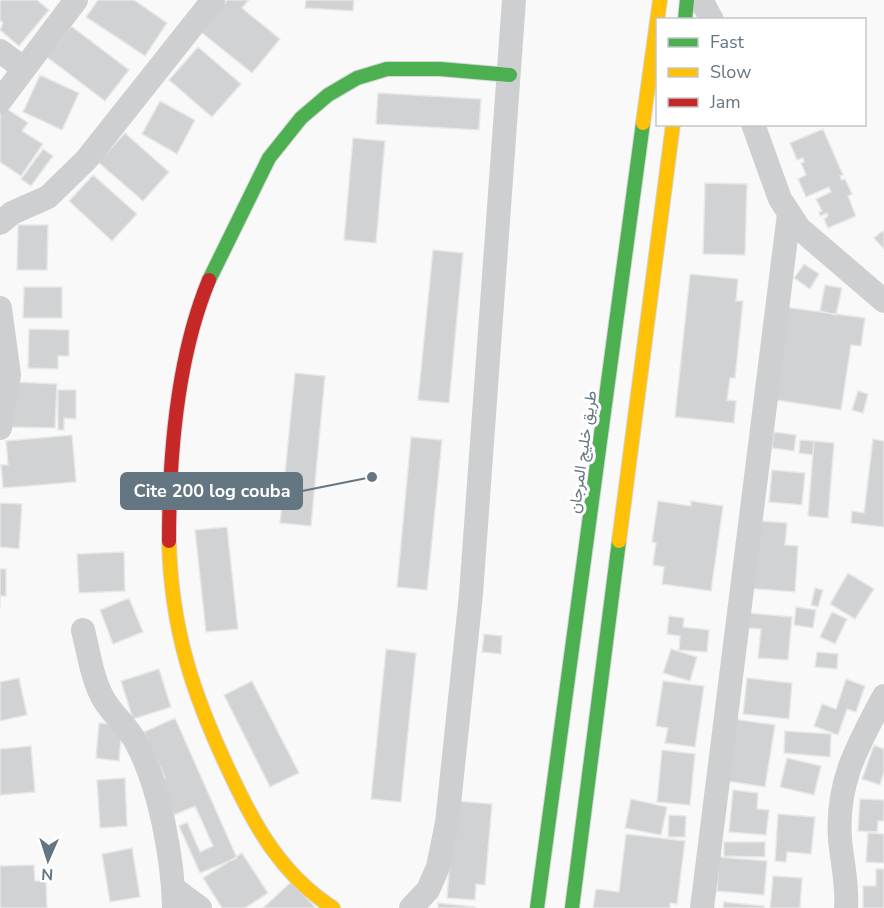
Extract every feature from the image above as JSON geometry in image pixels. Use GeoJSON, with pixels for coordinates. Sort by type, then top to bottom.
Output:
{"type":"FeatureCollection","features":[{"type":"Feature","properties":{"kind":"main road","name":"طريق خليج المرجان"},"geometry":{"type":"LineString","coordinates":[[658,18],[660,0]]}},
{"type":"Feature","properties":{"kind":"main road"},"geometry":{"type":"LineString","coordinates":[[685,18],[687,0]]}},
{"type":"Feature","properties":{"kind":"main road","name":"طريق خليج المرجان"},"geometry":{"type":"LineString","coordinates":[[537,908],[656,30]]}},
{"type":"Feature","properties":{"kind":"main road"},"geometry":{"type":"LineString","coordinates":[[333,908],[295,881],[274,858],[252,821],[205,720],[186,669],[169,579],[167,531],[177,415],[186,358],[198,309],[218,259],[243,215],[268,160],[296,122],[335,91],[373,72],[411,69],[510,75]]}},
{"type":"Feature","properties":{"kind":"main road"},"geometry":{"type":"LineString","coordinates":[[572,908],[673,126]]}},
{"type":"Feature","properties":{"kind":"street"},"geometry":{"type":"LineString","coordinates":[[0,101],[76,0]]}},
{"type":"Feature","properties":{"kind":"street"},"geometry":{"type":"LineString","coordinates":[[0,223],[12,213],[48,197],[86,160],[213,0]]}},
{"type":"Feature","properties":{"kind":"street"},"geometry":{"type":"LineString","coordinates":[[411,908],[428,890],[438,867],[447,823],[471,594],[514,0]]}},
{"type":"Feature","properties":{"kind":"street"},"geometry":{"type":"LineString","coordinates":[[701,0],[711,18]]}},
{"type":"Feature","properties":{"kind":"street"},"geometry":{"type":"LineString","coordinates":[[0,51],[23,68]]}},
{"type":"Feature","properties":{"kind":"street"},"geometry":{"type":"LineString","coordinates":[[754,126],[773,184],[789,214],[810,240],[884,301]]}},
{"type":"Feature","properties":{"kind":"street"},"geometry":{"type":"LineString","coordinates":[[702,908],[789,214]]}},
{"type":"Feature","properties":{"kind":"street"},"geometry":{"type":"LineString","coordinates":[[0,308],[9,375],[0,428]]}},
{"type":"Feature","properties":{"kind":"street"},"geometry":{"type":"LineString","coordinates":[[84,630],[95,681],[105,701],[136,742],[148,768],[173,871],[174,898],[200,908]]}},
{"type":"Feature","properties":{"kind":"street"},"geometry":{"type":"LineString","coordinates":[[846,908],[840,830],[841,797],[852,755],[884,696]]}},
{"type":"Feature","properties":{"kind":"building"},"geometry":{"type":"Polygon","coordinates":[[[0,0],[37,0],[49,10],[19,46],[0,30],[3,23],[0,20],[0,0]]]}},
{"type":"Feature","properties":{"kind":"building"},"geometry":{"type":"Polygon","coordinates":[[[98,0],[134,0],[167,23],[145,56],[86,17],[98,0]]]}},
{"type":"Feature","properties":{"kind":"building"},"geometry":{"type":"Polygon","coordinates":[[[227,0],[249,0],[242,8],[280,39],[252,73],[201,32],[227,0]]]}},
{"type":"Feature","properties":{"kind":"building"},"geometry":{"type":"Polygon","coordinates":[[[306,0],[354,0],[353,11],[305,8],[306,0]]]}},
{"type":"Feature","properties":{"kind":"building"},"geometry":{"type":"Polygon","coordinates":[[[71,26],[129,70],[105,101],[47,57],[71,26]]]}},
{"type":"Feature","properties":{"kind":"building"},"geometry":{"type":"Polygon","coordinates":[[[198,47],[241,84],[212,117],[169,80],[198,47]]]}},
{"type":"Feature","properties":{"kind":"building"},"geometry":{"type":"Polygon","coordinates":[[[40,75],[79,93],[62,130],[23,112],[40,75]]]}},
{"type":"Feature","properties":{"kind":"building"},"geometry":{"type":"Polygon","coordinates":[[[378,93],[481,99],[479,130],[376,124],[378,93]]]}},
{"type":"Feature","properties":{"kind":"building"},"geometry":{"type":"Polygon","coordinates":[[[160,101],[195,120],[177,154],[142,134],[160,101]]]}},
{"type":"Feature","properties":{"kind":"building"},"geometry":{"type":"Polygon","coordinates":[[[0,104],[28,123],[22,131],[43,144],[21,176],[0,162],[0,104]]]}},
{"type":"Feature","properties":{"kind":"building"},"geometry":{"type":"Polygon","coordinates":[[[823,129],[843,175],[840,176],[842,180],[845,179],[852,194],[848,196],[856,216],[828,228],[824,219],[828,216],[827,213],[820,216],[819,212],[822,211],[816,199],[831,192],[829,187],[806,197],[798,179],[806,175],[801,163],[804,162],[803,158],[797,160],[790,143],[823,129]]]}},
{"type":"Feature","properties":{"kind":"building"},"geometry":{"type":"Polygon","coordinates":[[[125,133],[169,172],[143,201],[98,162],[125,133]]]}},
{"type":"Feature","properties":{"kind":"building"},"geometry":{"type":"Polygon","coordinates":[[[353,138],[385,141],[376,243],[344,240],[353,138]]]}},
{"type":"Feature","properties":{"kind":"building"},"geometry":{"type":"Polygon","coordinates":[[[43,149],[53,156],[31,186],[21,179],[43,149]]]}},
{"type":"Feature","properties":{"kind":"building"},"geometry":{"type":"Polygon","coordinates":[[[93,175],[137,214],[112,241],[69,201],[93,175]]]}},
{"type":"Feature","properties":{"kind":"building"},"geometry":{"type":"Polygon","coordinates":[[[705,183],[747,184],[745,255],[703,254],[705,183]]]}},
{"type":"Feature","properties":{"kind":"building"},"geometry":{"type":"Polygon","coordinates":[[[18,225],[48,225],[47,270],[17,270],[18,225]]]}},
{"type":"Feature","properties":{"kind":"building"},"geometry":{"type":"Polygon","coordinates":[[[884,230],[884,249],[874,238],[884,230]]]}},
{"type":"Feature","properties":{"kind":"building"},"geometry":{"type":"Polygon","coordinates":[[[433,250],[463,253],[449,403],[418,400],[433,250]]]}},
{"type":"Feature","properties":{"kind":"building"},"geometry":{"type":"Polygon","coordinates":[[[804,264],[819,274],[810,289],[794,278],[804,264]]]}},
{"type":"Feature","properties":{"kind":"building"},"geometry":{"type":"Polygon","coordinates":[[[690,274],[738,279],[736,301],[743,301],[735,378],[730,378],[727,400],[736,401],[734,423],[675,417],[690,274]]]}},
{"type":"Feature","properties":{"kind":"building"},"geometry":{"type":"Polygon","coordinates":[[[825,285],[842,288],[836,315],[820,311],[825,285]]]}},
{"type":"Feature","properties":{"kind":"building"},"geometry":{"type":"Polygon","coordinates":[[[24,287],[62,287],[62,318],[23,318],[24,287]]]}},
{"type":"Feature","properties":{"kind":"building"},"geometry":{"type":"Polygon","coordinates":[[[784,307],[865,318],[861,346],[851,345],[841,410],[770,399],[784,307]]]}},
{"type":"Feature","properties":{"kind":"building"},"geometry":{"type":"Polygon","coordinates":[[[29,329],[69,330],[69,356],[58,356],[58,369],[28,368],[29,329]]]}},
{"type":"Feature","properties":{"kind":"building"},"geometry":{"type":"Polygon","coordinates":[[[295,373],[325,376],[311,526],[280,523],[295,373]]]}},
{"type":"Feature","properties":{"kind":"building"},"geometry":{"type":"Polygon","coordinates":[[[14,382],[57,384],[55,428],[12,427],[14,382]]]}},
{"type":"Feature","properties":{"kind":"building"},"geometry":{"type":"Polygon","coordinates":[[[58,390],[76,390],[76,419],[64,418],[64,430],[58,430],[58,390]]]}},
{"type":"Feature","properties":{"kind":"building"},"geometry":{"type":"Polygon","coordinates":[[[858,391],[868,394],[863,413],[852,410],[858,391]]]}},
{"type":"Feature","properties":{"kind":"building"},"geometry":{"type":"Polygon","coordinates":[[[774,432],[796,435],[794,451],[772,448],[774,432]]]}},
{"type":"Feature","properties":{"kind":"building"},"geometry":{"type":"Polygon","coordinates":[[[72,435],[76,482],[3,488],[1,465],[8,465],[6,441],[72,435]]]}},
{"type":"Feature","properties":{"kind":"building"},"geometry":{"type":"Polygon","coordinates":[[[411,437],[442,440],[427,590],[397,587],[411,437]]]}},
{"type":"Feature","properties":{"kind":"building"},"geometry":{"type":"Polygon","coordinates":[[[873,439],[884,441],[884,527],[851,523],[852,511],[864,513],[873,439]]]}},
{"type":"Feature","properties":{"kind":"building"},"geometry":{"type":"Polygon","coordinates":[[[800,440],[814,441],[813,455],[799,453],[800,440]]]}},
{"type":"Feature","properties":{"kind":"building"},"geometry":{"type":"Polygon","coordinates":[[[814,441],[834,443],[828,518],[808,516],[814,441]]]}},
{"type":"Feature","properties":{"kind":"building"},"geometry":{"type":"Polygon","coordinates":[[[772,470],[805,473],[802,505],[769,502],[772,470]]]}},
{"type":"Feature","properties":{"kind":"building"},"geometry":{"type":"Polygon","coordinates":[[[658,501],[691,506],[691,501],[723,506],[711,591],[662,584],[664,567],[653,565],[656,543],[652,542],[658,501]]]}},
{"type":"Feature","properties":{"kind":"building"},"geometry":{"type":"Polygon","coordinates":[[[0,503],[22,504],[19,549],[0,547],[0,503]]]}},
{"type":"Feature","properties":{"kind":"building"},"geometry":{"type":"Polygon","coordinates":[[[749,520],[787,523],[785,545],[798,546],[795,592],[745,588],[749,520]]]}},
{"type":"Feature","properties":{"kind":"building"},"geometry":{"type":"Polygon","coordinates":[[[227,527],[238,629],[206,632],[195,530],[227,527]]]}},
{"type":"Feature","properties":{"kind":"building"},"geometry":{"type":"Polygon","coordinates":[[[124,552],[125,591],[79,593],[77,554],[124,552]]]}},
{"type":"Feature","properties":{"kind":"building"},"geometry":{"type":"Polygon","coordinates":[[[0,569],[6,569],[6,596],[0,596],[0,569]]]}},
{"type":"Feature","properties":{"kind":"building"},"geometry":{"type":"Polygon","coordinates":[[[848,573],[874,589],[855,619],[830,604],[848,573]]]}},
{"type":"Feature","properties":{"kind":"building"},"geometry":{"type":"Polygon","coordinates":[[[815,588],[823,590],[818,607],[811,605],[815,588]]]}},
{"type":"Feature","properties":{"kind":"building"},"geometry":{"type":"Polygon","coordinates":[[[129,598],[143,632],[113,644],[100,610],[129,598]]]}},
{"type":"Feature","properties":{"kind":"building"},"geometry":{"type":"Polygon","coordinates":[[[796,607],[816,610],[813,628],[794,625],[796,607]]]}},
{"type":"Feature","properties":{"kind":"building"},"geometry":{"type":"Polygon","coordinates":[[[832,612],[847,619],[835,644],[820,637],[832,612]]]}},
{"type":"Feature","properties":{"kind":"building"},"geometry":{"type":"Polygon","coordinates":[[[749,613],[792,617],[788,660],[758,658],[761,629],[747,628],[749,613]]]}},
{"type":"Feature","properties":{"kind":"building"},"geometry":{"type":"Polygon","coordinates":[[[669,616],[684,618],[683,627],[709,630],[707,652],[679,650],[680,636],[667,634],[669,616]]]}},
{"type":"Feature","properties":{"kind":"building"},"geometry":{"type":"Polygon","coordinates":[[[484,634],[502,636],[501,654],[482,652],[484,634]]]}},
{"type":"Feature","properties":{"kind":"building"},"geometry":{"type":"Polygon","coordinates":[[[386,649],[416,653],[401,802],[371,799],[386,649]]]}},
{"type":"Feature","properties":{"kind":"building"},"geometry":{"type":"Polygon","coordinates":[[[671,649],[697,657],[690,681],[663,673],[671,649]]]}},
{"type":"Feature","properties":{"kind":"building"},"geometry":{"type":"Polygon","coordinates":[[[817,652],[838,654],[837,669],[815,667],[817,652]]]}},
{"type":"Feature","properties":{"kind":"building"},"geometry":{"type":"Polygon","coordinates":[[[159,669],[171,707],[133,719],[121,681],[159,669]]]}},
{"type":"Feature","properties":{"kind":"building"},"geometry":{"type":"Polygon","coordinates":[[[19,678],[27,715],[0,721],[0,682],[19,678]]]}},
{"type":"Feature","properties":{"kind":"building"},"geometry":{"type":"Polygon","coordinates":[[[747,678],[792,683],[789,719],[743,714],[747,678]]]}},
{"type":"Feature","properties":{"kind":"building"},"geometry":{"type":"Polygon","coordinates":[[[846,679],[865,686],[856,712],[847,709],[838,735],[814,726],[822,704],[836,709],[846,679]]]}},
{"type":"Feature","properties":{"kind":"building"},"geometry":{"type":"Polygon","coordinates":[[[252,681],[299,773],[270,787],[224,695],[252,681]]]}},
{"type":"Feature","properties":{"kind":"building"},"geometry":{"type":"Polygon","coordinates":[[[663,681],[704,686],[695,747],[665,743],[668,728],[656,726],[663,681]]]}},
{"type":"Feature","properties":{"kind":"building"},"geometry":{"type":"Polygon","coordinates":[[[175,718],[237,858],[200,873],[179,826],[187,822],[200,852],[213,846],[195,806],[174,815],[159,781],[165,778],[144,732],[175,718]]]}},
{"type":"Feature","properties":{"kind":"building"},"geometry":{"type":"Polygon","coordinates":[[[734,719],[775,725],[765,787],[720,780],[734,719]]]}},
{"type":"Feature","properties":{"kind":"building"},"geometry":{"type":"Polygon","coordinates":[[[99,723],[122,725],[119,761],[96,758],[99,723]]]}},
{"type":"Feature","properties":{"kind":"building"},"geometry":{"type":"Polygon","coordinates":[[[785,731],[831,734],[830,757],[784,753],[785,731]]]}},
{"type":"Feature","properties":{"kind":"building"},"geometry":{"type":"Polygon","coordinates":[[[874,745],[884,749],[884,772],[880,785],[862,779],[874,745]]]}},
{"type":"Feature","properties":{"kind":"building"},"geometry":{"type":"Polygon","coordinates":[[[31,746],[35,792],[0,795],[0,749],[31,746]]]}},
{"type":"Feature","properties":{"kind":"building"},"geometry":{"type":"Polygon","coordinates":[[[662,750],[695,754],[690,805],[657,802],[662,750]]]}},
{"type":"Feature","properties":{"kind":"building"},"geometry":{"type":"Polygon","coordinates":[[[787,758],[821,766],[814,795],[780,787],[787,758]]]}},
{"type":"Feature","properties":{"kind":"building"},"geometry":{"type":"Polygon","coordinates":[[[125,778],[127,826],[100,828],[97,780],[125,778]]]}},
{"type":"Feature","properties":{"kind":"building"},"geometry":{"type":"Polygon","coordinates":[[[733,790],[758,793],[757,809],[769,810],[766,835],[729,832],[733,790]]]}},
{"type":"Feature","properties":{"kind":"building"},"geometry":{"type":"Polygon","coordinates":[[[631,799],[667,807],[661,835],[625,828],[631,799]]]}},
{"type":"Feature","properties":{"kind":"building"},"geometry":{"type":"Polygon","coordinates":[[[860,799],[884,800],[884,821],[878,821],[877,832],[858,831],[860,799]]]}},
{"type":"Feature","properties":{"kind":"building"},"geometry":{"type":"Polygon","coordinates":[[[455,801],[492,804],[485,885],[476,884],[475,900],[447,898],[455,801]]]}},
{"type":"Feature","properties":{"kind":"building"},"geometry":{"type":"Polygon","coordinates":[[[778,814],[815,817],[811,854],[787,852],[786,862],[775,861],[778,814]]]}},
{"type":"Feature","properties":{"kind":"building"},"geometry":{"type":"Polygon","coordinates":[[[669,815],[686,816],[685,837],[668,837],[669,815]]]}},
{"type":"Feature","properties":{"kind":"building"},"geometry":{"type":"Polygon","coordinates":[[[868,833],[884,834],[884,863],[866,862],[868,833]]]}},
{"type":"Feature","properties":{"kind":"building"},"geometry":{"type":"Polygon","coordinates":[[[626,834],[685,841],[677,904],[670,903],[670,908],[593,908],[596,889],[619,892],[626,834]]]}},
{"type":"Feature","properties":{"kind":"building"},"geometry":{"type":"Polygon","coordinates":[[[724,842],[765,842],[765,857],[724,856],[724,842]]]}},
{"type":"Feature","properties":{"kind":"building"},"geometry":{"type":"Polygon","coordinates":[[[132,848],[140,897],[110,902],[102,854],[132,848]]]}},
{"type":"Feature","properties":{"kind":"building"},"geometry":{"type":"Polygon","coordinates":[[[242,853],[268,893],[245,908],[222,908],[203,878],[242,853]]]}},
{"type":"Feature","properties":{"kind":"building"},"geometry":{"type":"Polygon","coordinates":[[[719,857],[767,861],[764,895],[717,891],[719,857]]]}},
{"type":"Feature","properties":{"kind":"building"},"geometry":{"type":"Polygon","coordinates":[[[34,865],[35,881],[46,881],[47,908],[0,908],[0,866],[34,865]]]}},
{"type":"Feature","properties":{"kind":"building"},"geometry":{"type":"Polygon","coordinates":[[[876,869],[884,869],[884,908],[863,908],[863,886],[876,886],[876,869]]]}},
{"type":"Feature","properties":{"kind":"building"},"geometry":{"type":"Polygon","coordinates":[[[773,876],[802,878],[800,908],[770,908],[773,876]]]}},
{"type":"Feature","properties":{"kind":"building"},"geometry":{"type":"Polygon","coordinates":[[[291,882],[316,908],[263,908],[291,882]]]}},
{"type":"Feature","properties":{"kind":"building"},"geometry":{"type":"Polygon","coordinates":[[[724,902],[764,906],[764,908],[723,908],[724,902]]]}},
{"type":"Feature","properties":{"kind":"building"},"geometry":{"type":"Polygon","coordinates":[[[438,903],[475,907],[475,908],[438,908],[438,903]]]}},
{"type":"Feature","properties":{"kind":"traffic: fast"},"geometry":{"type":"LineString","coordinates":[[685,18],[687,0]]}},
{"type":"Feature","properties":{"kind":"traffic: fast"},"geometry":{"type":"LineString","coordinates":[[209,280],[269,158],[301,118],[328,95],[357,78],[387,69],[440,69],[510,75]]}},
{"type":"Feature","properties":{"kind":"traffic: fast"},"geometry":{"type":"LineString","coordinates":[[537,908],[643,123]]}},
{"type":"Feature","properties":{"kind":"traffic: fast"},"geometry":{"type":"LineString","coordinates":[[572,908],[619,541]]}},
{"type":"Feature","properties":{"kind":"traffic: slow"},"geometry":{"type":"LineString","coordinates":[[658,18],[660,0]]}},
{"type":"Feature","properties":{"kind":"traffic: slow"},"geometry":{"type":"LineString","coordinates":[[643,123],[656,29]]}},
{"type":"Feature","properties":{"kind":"traffic: slow"},"geometry":{"type":"LineString","coordinates":[[619,541],[673,126]]}},
{"type":"Feature","properties":{"kind":"traffic: slow"},"geometry":{"type":"LineString","coordinates":[[169,541],[179,633],[195,689],[217,744],[249,812],[272,848],[299,881],[333,908]]}},
{"type":"Feature","properties":{"kind":"traffic: jam"},"geometry":{"type":"LineString","coordinates":[[169,541],[173,442],[182,375],[198,310],[209,280]]}},
{"type":"Feature","properties":{"kind":"place","name":"Cite 200 log couba"},"geometry":{"type":"Point","coordinates":[372,477]}}]}
